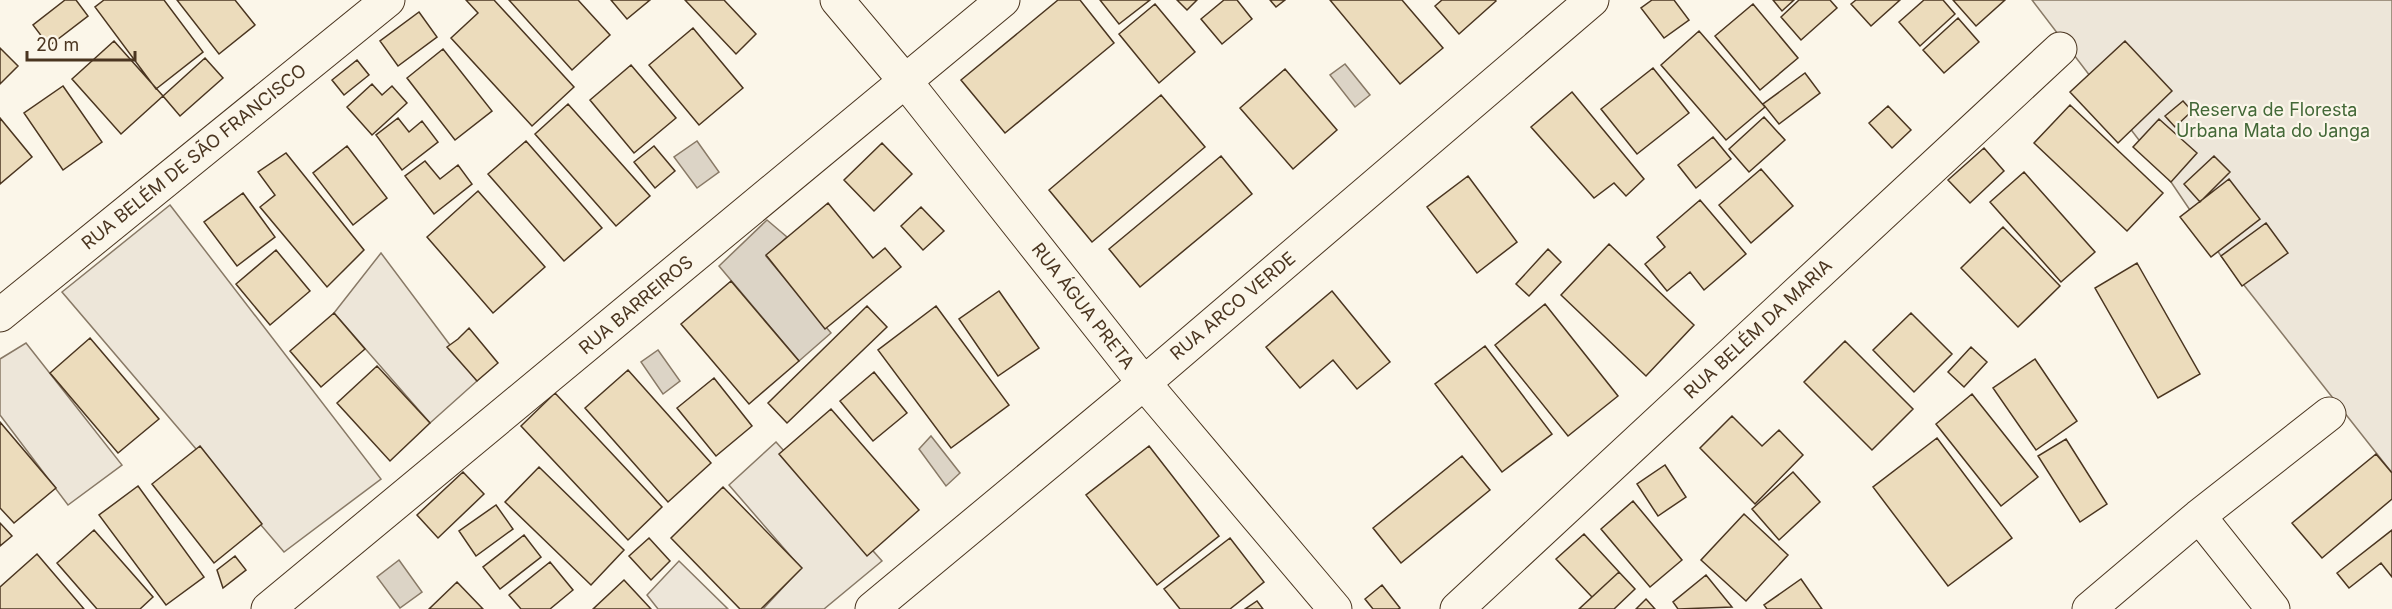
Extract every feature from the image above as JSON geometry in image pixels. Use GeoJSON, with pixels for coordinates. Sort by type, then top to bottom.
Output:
{"type":"FeatureCollection","features":[{"type":"Feature","properties":{"kind":"street","name":"RUA BELÉM DE SÃO FRANCISCO"},"geometry":{"type":"LineString","coordinates":[[0,315],[388,0]]}},
{"type":"Feature","properties":{"kind":"street","name":"RUA ÁGUA PRETA"},"geometry":{"type":"LineString","coordinates":[[837,0],[906,82],[1144,383],[1335,609]]}},
{"type":"Feature","properties":{"kind":"street","name":"RUA BARREIROS"},"geometry":{"type":"LineString","coordinates":[[268,609],[906,82],[1002,0]]}},
{"type":"Feature","properties":{"kind":"street","name":"RUA ARCO VERDE"},"geometry":{"type":"LineString","coordinates":[[872,609],[1144,383],[1592,0]]}},
{"type":"Feature","properties":{"kind":"street","name":"RUA BELÉM DA MARIA"},"geometry":{"type":"LineString","coordinates":[[1456,609],[2060,49]]}},
{"type":"Feature","properties":{"kind":"street"},"geometry":{"type":"LineString","coordinates":[[2089,609],[2199,516],[2329,414]]}},
{"type":"Feature","properties":{"kind":"street"},"geometry":{"type":"LineString","coordinates":[[2199,516],[2273,609]]}},
{"type":"Feature","properties":{"kind":"green space","name":"Reserva de Floresta Urbana Mata do Janga"},"geometry":{"type":"Polygon","coordinates":[[[2032,0],[2392,0],[2392,473],[2221,256],[2171,182],[2032,0]]]}},
{"type":"Feature","properties":{"kind":"green space"},"geometry":{"type":"Polygon","coordinates":[[[170,205],[381,479],[284,552],[62,292],[170,205]]]}},
{"type":"Feature","properties":{"kind":"green space"},"geometry":{"type":"Polygon","coordinates":[[[381,253],[477,381],[430,423],[334,313],[381,253]]]}},
{"type":"Feature","properties":{"kind":"green space"},"geometry":{"type":"Polygon","coordinates":[[[26,343],[122,465],[68,505],[0,415],[0,359],[26,343]]]}},
{"type":"Feature","properties":{"kind":"green space"},"geometry":{"type":"Polygon","coordinates":[[[776,442],[882,561],[824,609],[763,609],[801,568],[729,485],[776,442]]]}},
{"type":"Feature","properties":{"kind":"green space"},"geometry":{"type":"Polygon","coordinates":[[[679,561],[728,609],[658,609],[647,595],[679,561]]]}},
{"type":"Feature","properties":{"kind":"shaded area"},"geometry":{"type":"Polygon","coordinates":[[[1345,64],[1370,95],[1355,107],[1330,75],[1345,64]]]}},
{"type":"Feature","properties":{"kind":"shaded area"},"geometry":{"type":"Polygon","coordinates":[[[697,141],[719,172],[697,188],[674,157],[697,141]]]}},
{"type":"Feature","properties":{"kind":"shaded area"},"geometry":{"type":"Polygon","coordinates":[[[767,220],[787,237],[766,256],[831,333],[799,361],[719,266],[767,220]]]}},
{"type":"Feature","properties":{"kind":"shaded area"},"geometry":{"type":"Polygon","coordinates":[[[658,350],[680,381],[663,394],[641,362],[658,350]]]}},
{"type":"Feature","properties":{"kind":"shaded area"},"geometry":{"type":"Polygon","coordinates":[[[931,436],[960,473],[946,486],[919,449],[931,436]]]}},
{"type":"Feature","properties":{"kind":"shaded area"},"geometry":{"type":"Polygon","coordinates":[[[399,560],[422,592],[400,608],[377,577],[399,560]]]}},
{"type":"Feature","properties":{"kind":"building"},"geometry":{"type":"Polygon","coordinates":[[[65,0],[76,0],[88,16],[49,46],[33,25],[65,0]]]}},
{"type":"Feature","properties":{"kind":"building"},"geometry":{"type":"Polygon","coordinates":[[[104,0],[164,0],[203,52],[156,89],[95,7],[104,0]]]}},
{"type":"Feature","properties":{"kind":"building"},"geometry":{"type":"Polygon","coordinates":[[[177,0],[235,0],[255,25],[219,54],[177,0]]]}},
{"type":"Feature","properties":{"kind":"building"},"geometry":{"type":"Polygon","coordinates":[[[466,0],[494,0],[574,87],[532,126],[451,38],[478,13],[466,0]]]}},
{"type":"Feature","properties":{"kind":"building"},"geometry":{"type":"Polygon","coordinates":[[[509,0],[578,0],[610,35],[572,70],[509,0]]]}},
{"type":"Feature","properties":{"kind":"building"},"geometry":{"type":"Polygon","coordinates":[[[611,0],[650,0],[627,19],[611,0]]]}},
{"type":"Feature","properties":{"kind":"building"},"geometry":{"type":"Polygon","coordinates":[[[685,0],[724,0],[756,34],[736,54],[685,0]]]}},
{"type":"Feature","properties":{"kind":"building"},"geometry":{"type":"Polygon","coordinates":[[[1058,0],[1080,0],[1114,43],[1005,133],[961,80],[1058,0]]]}},
{"type":"Feature","properties":{"kind":"building"},"geometry":{"type":"Polygon","coordinates":[[[1100,0],[1150,0],[1119,24],[1100,0]]]}},
{"type":"Feature","properties":{"kind":"building"},"geometry":{"type":"Polygon","coordinates":[[[1177,0],[1197,0],[1187,10],[1177,0]]]}},
{"type":"Feature","properties":{"kind":"building"},"geometry":{"type":"Polygon","coordinates":[[[1224,0],[1237,0],[1252,19],[1222,44],[1201,19],[1224,0]]]}},
{"type":"Feature","properties":{"kind":"building"},"geometry":{"type":"Polygon","coordinates":[[[1270,0],[1285,0],[1276,7],[1270,0]]]}},
{"type":"Feature","properties":{"kind":"building"},"geometry":{"type":"Polygon","coordinates":[[[1330,0],[1402,0],[1443,48],[1400,84],[1330,0]]]}},
{"type":"Feature","properties":{"kind":"building"},"geometry":{"type":"Polygon","coordinates":[[[1442,0],[1496,1],[1459,34],[1435,6],[1442,0]]]}},
{"type":"Feature","properties":{"kind":"building"},"geometry":{"type":"Polygon","coordinates":[[[1652,0],[1674,0],[1689,20],[1664,38],[1641,8],[1652,0]]]}},
{"type":"Feature","properties":{"kind":"building"},"geometry":{"type":"Polygon","coordinates":[[[1773,0],[1794,0],[1782,11],[1773,0]]]}},
{"type":"Feature","properties":{"kind":"building"},"geometry":{"type":"Polygon","coordinates":[[[1799,0],[1830,0],[1837,8],[1801,40],[1781,17],[1799,0]]]}},
{"type":"Feature","properties":{"kind":"building"},"geometry":{"type":"Polygon","coordinates":[[[1856,0],[1900,0],[1871,26],[1851,4],[1856,0]]]}},
{"type":"Feature","properties":{"kind":"building"},"geometry":{"type":"Polygon","coordinates":[[[1924,0],[1943,0],[1955,14],[1920,46],[1899,22],[1924,0]]]}},
{"type":"Feature","properties":{"kind":"building"},"geometry":{"type":"Polygon","coordinates":[[[1953,0],[2005,0],[1976,26],[1953,0]]]}},
{"type":"Feature","properties":{"kind":"building"},"geometry":{"type":"Polygon","coordinates":[[[1155,4],[1195,52],[1159,83],[1119,34],[1155,4]]]}},
{"type":"Feature","properties":{"kind":"building"},"geometry":{"type":"Polygon","coordinates":[[[1753,4],[1798,58],[1760,90],[1715,36],[1753,4]]]}},
{"type":"Feature","properties":{"kind":"building"},"geometry":{"type":"Polygon","coordinates":[[[419,12],[437,37],[398,66],[380,41],[419,12]]]}},
{"type":"Feature","properties":{"kind":"building"},"geometry":{"type":"Polygon","coordinates":[[[1958,18],[1979,42],[1944,73],[1923,50],[1958,18]]]}},
{"type":"Feature","properties":{"kind":"building"},"geometry":{"type":"Polygon","coordinates":[[[693,28],[743,88],[699,125],[649,65],[693,28]]]}},
{"type":"Feature","properties":{"kind":"building"},"geometry":{"type":"Polygon","coordinates":[[[1699,31],[1765,107],[1726,140],[1661,65],[1699,31]]]}},
{"type":"Feature","properties":{"kind":"building"},"geometry":{"type":"Polygon","coordinates":[[[114,41],[163,96],[121,134],[72,79],[114,41]]]}},
{"type":"Feature","properties":{"kind":"building"},"geometry":{"type":"Polygon","coordinates":[[[2125,41],[2172,91],[2118,143],[2070,92],[2125,41]]]}},
{"type":"Feature","properties":{"kind":"building"},"geometry":{"type":"Polygon","coordinates":[[[0,48],[18,66],[0,84],[0,48]]]}},
{"type":"Feature","properties":{"kind":"building"},"geometry":{"type":"Polygon","coordinates":[[[443,49],[492,111],[455,140],[407,78],[443,49]]]}},
{"type":"Feature","properties":{"kind":"building"},"geometry":{"type":"Polygon","coordinates":[[[205,58],[223,78],[180,116],[163,96],[205,58]]]}},
{"type":"Feature","properties":{"kind":"building"},"geometry":{"type":"Polygon","coordinates":[[[357,60],[369,75],[344,95],[332,80],[357,60]]]}},
{"type":"Feature","properties":{"kind":"building"},"geometry":{"type":"Polygon","coordinates":[[[631,65],[676,118],[634,153],[590,100],[631,65]]]}},
{"type":"Feature","properties":{"kind":"building"},"geometry":{"type":"Polygon","coordinates":[[[1653,68],[1689,113],[1637,154],[1601,109],[1653,68]]]}},
{"type":"Feature","properties":{"kind":"building"},"geometry":{"type":"Polygon","coordinates":[[[1285,69],[1337,130],[1293,169],[1240,108],[1285,69]]]}},
{"type":"Feature","properties":{"kind":"building"},"geometry":{"type":"Polygon","coordinates":[[[1805,73],[1820,93],[1779,124],[1763,104],[1805,73]]]}},
{"type":"Feature","properties":{"kind":"building"},"geometry":{"type":"Polygon","coordinates":[[[372,84],[382,95],[392,86],[407,103],[372,135],[347,107],[372,84]]]}},
{"type":"Feature","properties":{"kind":"building"},"geometry":{"type":"Polygon","coordinates":[[[63,86],[102,142],[63,170],[24,113],[63,86]]]}},
{"type":"Feature","properties":{"kind":"building"},"geometry":{"type":"Polygon","coordinates":[[[1572,92],[1644,179],[1626,196],[1614,183],[1594,198],[1531,127],[1572,92]]]}},
{"type":"Feature","properties":{"kind":"building"},"geometry":{"type":"Polygon","coordinates":[[[1161,95],[1205,147],[1092,242],[1049,190],[1161,95]]]}},
{"type":"Feature","properties":{"kind":"building"},"geometry":{"type":"Polygon","coordinates":[[[2183,101],[2192,111],[2175,127],[2165,116],[2183,101]]]}},
{"type":"Feature","properties":{"kind":"building"},"geometry":{"type":"Polygon","coordinates":[[[568,104],[650,196],[616,226],[535,134],[568,104]]]}},
{"type":"Feature","properties":{"kind":"building"},"geometry":{"type":"Polygon","coordinates":[[[2070,105],[2163,193],[2127,231],[2034,143],[2070,105]]]}},
{"type":"Feature","properties":{"kind":"building"},"geometry":{"type":"Polygon","coordinates":[[[1888,106],[1911,130],[1892,148],[1869,123],[1888,106]]]}},
{"type":"Feature","properties":{"kind":"building"},"geometry":{"type":"Polygon","coordinates":[[[1764,117],[1785,140],[1749,172],[1729,149],[1764,117]]]}},
{"type":"Feature","properties":{"kind":"building"},"geometry":{"type":"Polygon","coordinates":[[[0,118],[32,157],[0,184],[0,118]]]}},
{"type":"Feature","properties":{"kind":"building"},"geometry":{"type":"Polygon","coordinates":[[[398,118],[409,132],[422,121],[438,142],[402,170],[376,135],[398,118]]]}},
{"type":"Feature","properties":{"kind":"building"},"geometry":{"type":"Polygon","coordinates":[[[2159,119],[2197,153],[2171,182],[2133,147],[2159,119]]]}},
{"type":"Feature","properties":{"kind":"building"},"geometry":{"type":"Polygon","coordinates":[[[1713,137],[1731,159],[1696,188],[1678,165],[1713,137]]]}},
{"type":"Feature","properties":{"kind":"building"},"geometry":{"type":"Polygon","coordinates":[[[526,141],[602,228],[564,261],[488,174],[526,141]]]}},
{"type":"Feature","properties":{"kind":"building"},"geometry":{"type":"Polygon","coordinates":[[[882,143],[912,174],[874,211],[844,180],[882,143]]]}},
{"type":"Feature","properties":{"kind":"building"},"geometry":{"type":"Polygon","coordinates":[[[347,146],[387,198],[353,225],[313,173],[347,146]]]}},
{"type":"Feature","properties":{"kind":"building"},"geometry":{"type":"Polygon","coordinates":[[[654,146],[675,171],[655,188],[634,162],[654,146]]]}},
{"type":"Feature","properties":{"kind":"building"},"geometry":{"type":"Polygon","coordinates":[[[1984,148],[2004,171],[1970,203],[1948,180],[1984,148]]]}},
{"type":"Feature","properties":{"kind":"building"},"geometry":{"type":"Polygon","coordinates":[[[286,153],[364,250],[327,287],[260,207],[275,195],[258,172],[286,153]]]}},
{"type":"Feature","properties":{"kind":"building"},"geometry":{"type":"Polygon","coordinates":[[[1221,156],[1252,194],[1140,287],[1109,249],[1221,156]]]}},
{"type":"Feature","properties":{"kind":"building"},"geometry":{"type":"Polygon","coordinates":[[[2214,156],[2230,172],[2200,202],[2184,184],[2214,156]]]}},
{"type":"Feature","properties":{"kind":"building"},"geometry":{"type":"Polygon","coordinates":[[[425,161],[440,179],[458,165],[472,184],[434,214],[405,176],[425,161]]]}},
{"type":"Feature","properties":{"kind":"building"},"geometry":{"type":"Polygon","coordinates":[[[1761,169],[1793,206],[1751,243],[1719,205],[1761,169]]]}},
{"type":"Feature","properties":{"kind":"building"},"geometry":{"type":"Polygon","coordinates":[[[2024,172],[2095,252],[2061,282],[1990,202],[2024,172]]]}},
{"type":"Feature","properties":{"kind":"building"},"geometry":{"type":"Polygon","coordinates":[[[1468,176],[1517,242],[1477,273],[1427,207],[1468,176]]]}},
{"type":"Feature","properties":{"kind":"building"},"geometry":{"type":"Polygon","coordinates":[[[2229,179],[2260,219],[2211,257],[2180,217],[2229,179]]]}},
{"type":"Feature","properties":{"kind":"building"},"geometry":{"type":"Polygon","coordinates":[[[478,191],[545,267],[493,313],[427,237],[478,191]]]}},
{"type":"Feature","properties":{"kind":"building"},"geometry":{"type":"Polygon","coordinates":[[[243,193],[275,237],[237,266],[204,222],[243,193]]]}},
{"type":"Feature","properties":{"kind":"building"},"geometry":{"type":"Polygon","coordinates":[[[1700,200],[1746,254],[1704,290],[1690,272],[1667,291],[1645,264],[1665,247],[1657,237],[1700,200]]]}},
{"type":"Feature","properties":{"kind":"building"},"geometry":{"type":"Polygon","coordinates":[[[828,203],[873,258],[885,248],[901,267],[825,329],[766,255],[828,203]]]}},
{"type":"Feature","properties":{"kind":"building"},"geometry":{"type":"Polygon","coordinates":[[[921,207],[944,231],[923,250],[901,226],[921,207]]]}},
{"type":"Feature","properties":{"kind":"building"},"geometry":{"type":"Polygon","coordinates":[[[2266,223],[2288,253],[2242,286],[2221,256],[2266,223]]]}},
{"type":"Feature","properties":{"kind":"building"},"geometry":{"type":"Polygon","coordinates":[[[2003,227],[2060,286],[2018,327],[1961,268],[2003,227]]]}},
{"type":"Feature","properties":{"kind":"building"},"geometry":{"type":"Polygon","coordinates":[[[1609,244],[1694,325],[1646,376],[1561,295],[1609,244]]]}},
{"type":"Feature","properties":{"kind":"building"},"geometry":{"type":"Polygon","coordinates":[[[1548,249],[1561,262],[1529,296],[1516,284],[1548,249]]]}},
{"type":"Feature","properties":{"kind":"building"},"geometry":{"type":"Polygon","coordinates":[[[276,250],[310,291],[270,325],[236,284],[276,250]]]}},
{"type":"Feature","properties":{"kind":"building"},"geometry":{"type":"Polygon","coordinates":[[[2137,263],[2200,374],[2158,398],[2095,288],[2137,263]]]}},
{"type":"Feature","properties":{"kind":"building"},"geometry":{"type":"Polygon","coordinates":[[[731,281],[799,361],[749,404],[681,324],[731,281]]]}},
{"type":"Feature","properties":{"kind":"building"},"geometry":{"type":"Polygon","coordinates":[[[999,291],[1039,348],[998,376],[959,319],[999,291]]]}},
{"type":"Feature","properties":{"kind":"building"},"geometry":{"type":"Polygon","coordinates":[[[1332,291],[1390,362],[1357,389],[1333,360],[1300,388],[1266,347],[1332,291]]]}},
{"type":"Feature","properties":{"kind":"building"},"geometry":{"type":"Polygon","coordinates":[[[1545,304],[1618,396],[1568,436],[1495,345],[1545,304]]]}},
{"type":"Feature","properties":{"kind":"building"},"geometry":{"type":"Polygon","coordinates":[[[867,306],[887,327],[787,423],[768,403],[867,306]]]}},
{"type":"Feature","properties":{"kind":"building"},"geometry":{"type":"Polygon","coordinates":[[[936,306],[1009,405],[951,448],[878,350],[936,306]]]}},
{"type":"Feature","properties":{"kind":"building"},"geometry":{"type":"Polygon","coordinates":[[[334,313],[365,349],[321,387],[290,351],[334,313]]]}},
{"type":"Feature","properties":{"kind":"building"},"geometry":{"type":"Polygon","coordinates":[[[1911,313],[1952,354],[1914,392],[1873,350],[1911,313]]]}},
{"type":"Feature","properties":{"kind":"building"},"geometry":{"type":"Polygon","coordinates":[[[469,328],[498,363],[477,381],[447,347],[469,328]]]}},
{"type":"Feature","properties":{"kind":"building"},"geometry":{"type":"Polygon","coordinates":[[[90,338],[159,419],[118,453],[50,373],[90,338]]]}},
{"type":"Feature","properties":{"kind":"building"},"geometry":{"type":"Polygon","coordinates":[[[1845,341],[1913,409],[1872,450],[1804,382],[1845,341]]]}},
{"type":"Feature","properties":{"kind":"building"},"geometry":{"type":"Polygon","coordinates":[[[1485,346],[1552,434],[1502,472],[1435,384],[1485,346]]]}},
{"type":"Feature","properties":{"kind":"building"},"geometry":{"type":"Polygon","coordinates":[[[1971,347],[1987,362],[1964,387],[1948,372],[1971,347]]]}},
{"type":"Feature","properties":{"kind":"building"},"geometry":{"type":"Polygon","coordinates":[[[2035,359],[2077,421],[2036,450],[1993,388],[2035,359]]]}},
{"type":"Feature","properties":{"kind":"building"},"geometry":{"type":"Polygon","coordinates":[[[377,366],[430,423],[390,461],[337,403],[377,366]]]}},
{"type":"Feature","properties":{"kind":"building"},"geometry":{"type":"Polygon","coordinates":[[[628,370],[711,463],[668,502],[585,408],[628,370]]]}},
{"type":"Feature","properties":{"kind":"building"},"geometry":{"type":"Polygon","coordinates":[[[874,372],[907,413],[873,441],[840,401],[874,372]]]}},
{"type":"Feature","properties":{"kind":"building"},"geometry":{"type":"Polygon","coordinates":[[[714,378],[752,426],[716,456],[677,408],[714,378]]]}},
{"type":"Feature","properties":{"kind":"building"},"geometry":{"type":"Polygon","coordinates":[[[555,393],[662,507],[628,540],[521,426],[555,393]]]}},
{"type":"Feature","properties":{"kind":"building"},"geometry":{"type":"Polygon","coordinates":[[[1972,394],[2038,477],[2001,506],[1936,424],[1972,394]]]}},
{"type":"Feature","properties":{"kind":"building"},"geometry":{"type":"Polygon","coordinates":[[[831,409],[919,510],[867,556],[779,454],[831,409]]]}},
{"type":"Feature","properties":{"kind":"building"},"geometry":{"type":"Polygon","coordinates":[[[1732,416],[1762,446],[1779,430],[1803,455],[1755,504],[1700,448],[1732,416]]]}},
{"type":"Feature","properties":{"kind":"building"},"geometry":{"type":"Polygon","coordinates":[[[0,422],[56,488],[14,523],[0,508],[0,422]]]}},
{"type":"Feature","properties":{"kind":"building"},"geometry":{"type":"Polygon","coordinates":[[[1937,438],[2012,538],[1948,586],[1873,487],[1937,438]]]}},
{"type":"Feature","properties":{"kind":"building"},"geometry":{"type":"Polygon","coordinates":[[[2066,439],[2107,504],[2080,522],[2038,456],[2066,439]]]}},
{"type":"Feature","properties":{"kind":"building"},"geometry":{"type":"Polygon","coordinates":[[[200,446],[262,524],[214,563],[152,484],[200,446]]]}},
{"type":"Feature","properties":{"kind":"building"},"geometry":{"type":"Polygon","coordinates":[[[1149,446],[1219,536],[1157,585],[1086,495],[1149,446]]]}},
{"type":"Feature","properties":{"kind":"building"},"geometry":{"type":"Polygon","coordinates":[[[2376,454],[2392,473],[2392,499],[2322,558],[2292,523],[2376,454]]]}},
{"type":"Feature","properties":{"kind":"building"},"geometry":{"type":"Polygon","coordinates":[[[1462,456],[1490,490],[1401,563],[1373,528],[1462,456]]]}},
{"type":"Feature","properties":{"kind":"building"},"geometry":{"type":"Polygon","coordinates":[[[1665,465],[1686,497],[1658,516],[1637,484],[1665,465]]]}},
{"type":"Feature","properties":{"kind":"building"},"geometry":{"type":"Polygon","coordinates":[[[539,467],[624,550],[591,585],[505,502],[539,467]]]}},
{"type":"Feature","properties":{"kind":"building"},"geometry":{"type":"Polygon","coordinates":[[[463,472],[484,494],[438,538],[417,515],[463,472]]]}},
{"type":"Feature","properties":{"kind":"building"},"geometry":{"type":"Polygon","coordinates":[[[1793,472],[1820,502],[1779,540],[1752,509],[1793,472]]]}},
{"type":"Feature","properties":{"kind":"building"},"geometry":{"type":"Polygon","coordinates":[[[138,486],[204,577],[166,605],[99,515],[138,486]]]}},
{"type":"Feature","properties":{"kind":"building"},"geometry":{"type":"Polygon","coordinates":[[[723,487],[802,568],[761,609],[740,609],[671,538],[723,487]]]}},
{"type":"Feature","properties":{"kind":"building"},"geometry":{"type":"Polygon","coordinates":[[[1633,501],[1682,560],[1650,587],[1601,529],[1633,501]]]}},
{"type":"Feature","properties":{"kind":"building"},"geometry":{"type":"Polygon","coordinates":[[[496,505],[513,529],[476,556],[459,531],[496,505]]]}},
{"type":"Feature","properties":{"kind":"building"},"geometry":{"type":"Polygon","coordinates":[[[1744,514],[1788,555],[1746,601],[1701,560],[1744,514]]]}},
{"type":"Feature","properties":{"kind":"building"},"geometry":{"type":"Polygon","coordinates":[[[0,523],[12,536],[0,546],[0,523]]]}},
{"type":"Feature","properties":{"kind":"building"},"geometry":{"type":"Polygon","coordinates":[[[94,530],[153,597],[140,609],[97,609],[57,563],[94,530]]]}},
{"type":"Feature","properties":{"kind":"building"},"geometry":{"type":"Polygon","coordinates":[[[2392,530],[2392,577],[2381,563],[2349,588],[2337,573],[2392,530]]]}},
{"type":"Feature","properties":{"kind":"building"},"geometry":{"type":"Polygon","coordinates":[[[1584,534],[1619,572],[1592,597],[1556,559],[1584,534]]]}},
{"type":"Feature","properties":{"kind":"building"},"geometry":{"type":"Polygon","coordinates":[[[524,535],[541,557],[500,589],[483,567],[524,535]]]}},
{"type":"Feature","properties":{"kind":"building"},"geometry":{"type":"Polygon","coordinates":[[[649,538],[670,561],[651,580],[629,556],[649,538]]]}},
{"type":"Feature","properties":{"kind":"building"},"geometry":{"type":"Polygon","coordinates":[[[1230,538],[1264,582],[1230,609],[1180,609],[1164,589],[1230,538]]]}},
{"type":"Feature","properties":{"kind":"building"},"geometry":{"type":"Polygon","coordinates":[[[37,554],[84,609],[0,609],[0,587],[37,554]]]}},
{"type":"Feature","properties":{"kind":"building"},"geometry":{"type":"Polygon","coordinates":[[[235,556],[246,570],[223,588],[217,570],[235,556]]]}},
{"type":"Feature","properties":{"kind":"building"},"geometry":{"type":"Polygon","coordinates":[[[550,562],[573,590],[550,609],[521,609],[509,595],[550,562]]]}},
{"type":"Feature","properties":{"kind":"building"},"geometry":{"type":"Polygon","coordinates":[[[1619,572],[1635,589],[1614,609],[1579,609],[1619,572]]]}},
{"type":"Feature","properties":{"kind":"building"},"geometry":{"type":"Polygon","coordinates":[[[1706,575],[1732,607],[1678,609],[1673,602],[1706,575]]]}},
{"type":"Feature","properties":{"kind":"building"},"geometry":{"type":"Polygon","coordinates":[[[1801,579],[1822,609],[1767,609],[1764,605],[1801,579]]]}},
{"type":"Feature","properties":{"kind":"building"},"geometry":{"type":"Polygon","coordinates":[[[624,580],[651,609],[593,609],[624,580]]]}},
{"type":"Feature","properties":{"kind":"building"},"geometry":{"type":"Polygon","coordinates":[[[457,582],[483,609],[429,609],[457,582]]]}},
{"type":"Feature","properties":{"kind":"building"},"geometry":{"type":"Polygon","coordinates":[[[1382,585],[1400,608],[1373,609],[1365,599],[1382,585]]]}},
{"type":"Feature","properties":{"kind":"building"},"geometry":{"type":"Polygon","coordinates":[[[1646,599],[1655,609],[1636,609],[1646,599]]]}},
{"type":"Feature","properties":{"kind":"building"},"geometry":{"type":"Polygon","coordinates":[[[1257,601],[1263,609],[1245,609],[1257,601]]]}}]}
